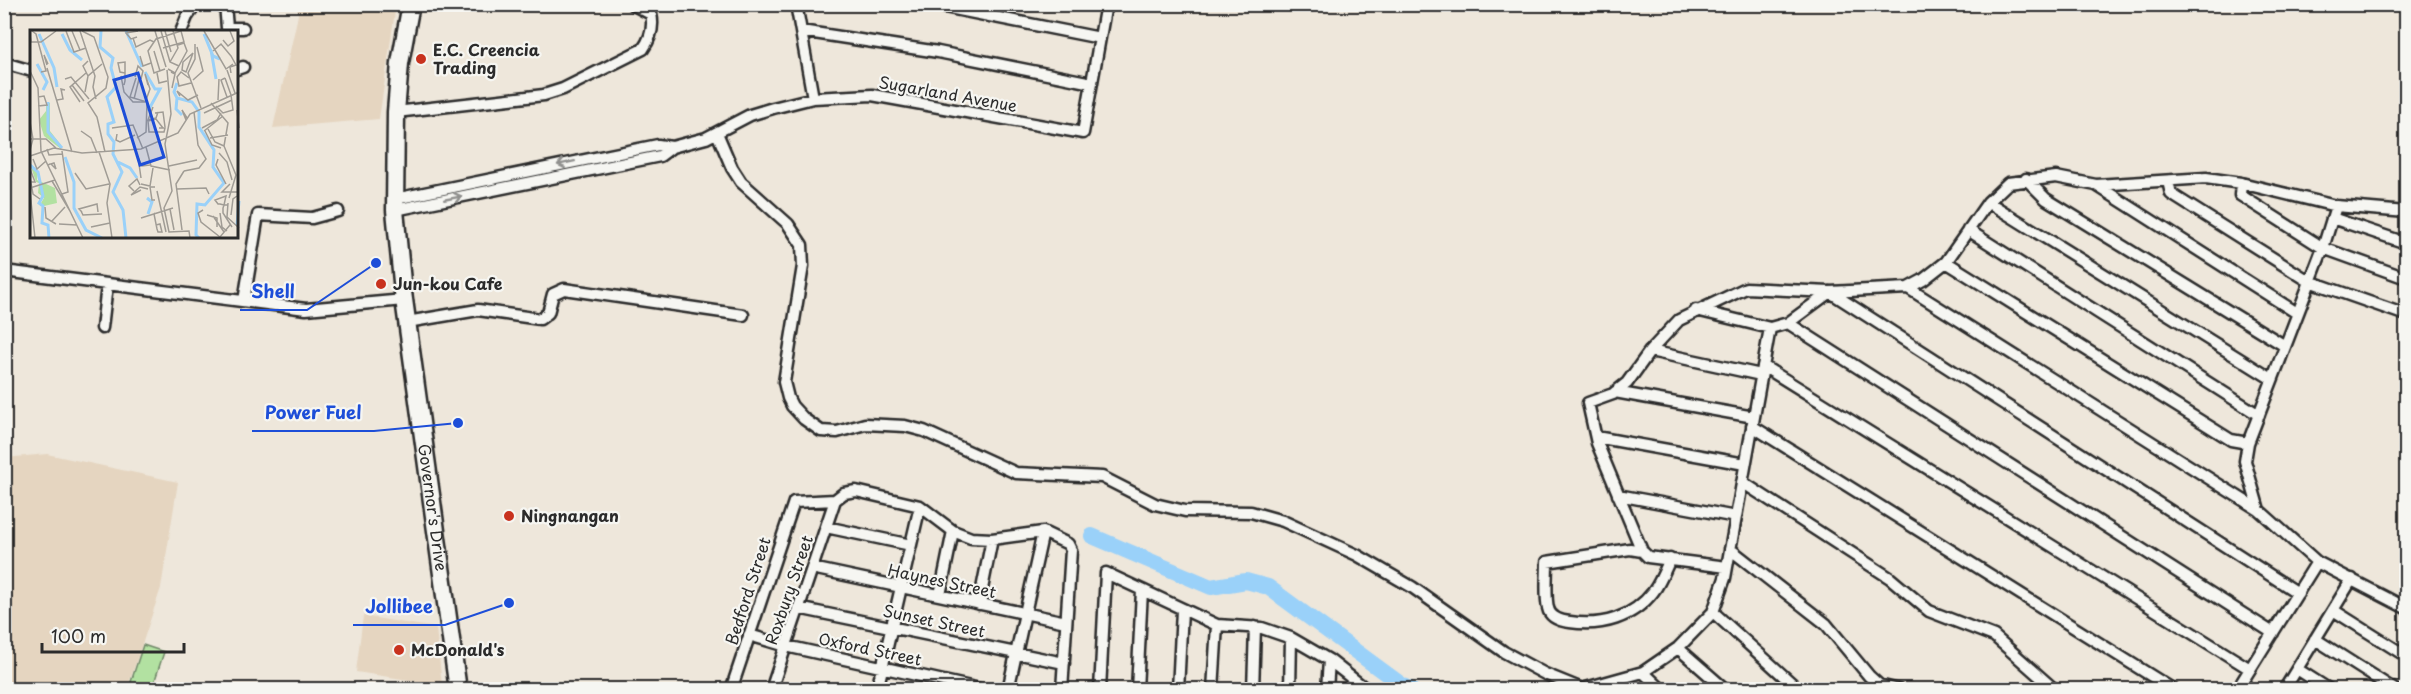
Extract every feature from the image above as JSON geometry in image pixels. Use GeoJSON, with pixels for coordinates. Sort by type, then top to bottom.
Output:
{"type":"FeatureCollection","features":[{"type":"Feature","properties":{"kind":"main road","name":"Governor's Drive"},"geometry":{"type":"LineString","coordinates":[[411,4],[403,46],[396,112],[395,204],[404,300],[458,690]]}},
{"type":"Feature","properties":{"kind":"street"},"geometry":{"type":"LineString","coordinates":[[182,30],[186,17],[196,4]]}},
{"type":"Feature","properties":{"kind":"street"},"geometry":{"type":"LineString","coordinates":[[225,4],[227,28],[243,28]]}},
{"type":"Feature","properties":{"kind":"street"},"geometry":{"type":"LineString","coordinates":[[396,112],[526,99],[563,89],[644,49],[653,23],[651,14],[632,4]]}},
{"type":"Feature","properties":{"kind":"street"},"geometry":{"type":"LineString","coordinates":[[796,4],[813,98]]}},
{"type":"Feature","properties":{"kind":"street"},"geometry":{"type":"LineString","coordinates":[[929,4],[1100,38]]}},
{"type":"Feature","properties":{"kind":"street"},"geometry":{"type":"LineString","coordinates":[[801,31],[938,52],[1092,83],[1106,4]]}},
{"type":"Feature","properties":{"kind":"street"},"geometry":{"type":"LineString","coordinates":[[4,63],[30,70]]}},
{"type":"Feature","properties":{"kind":"street","name":"Sugarland Avenue"},"geometry":{"type":"LineString","coordinates":[[395,204],[657,145],[672,147],[717,133],[763,111],[813,98],[872,95],[1083,133],[1092,83]]}},
{"type":"Feature","properties":{"kind":"street"},"geometry":{"type":"LineString","coordinates":[[717,133],[732,168],[741,182],[788,224],[802,245],[804,266],[784,382],[792,406],[816,428],[832,432],[865,424],[904,426],[924,431],[1016,473],[1102,477],[1155,504],[1185,511],[1251,512],[1283,521],[1357,555],[1412,587],[1504,652],[1545,674],[1587,689],[1643,672],[1678,648],[1713,612],[1730,549],[1770,328]]}},
{"type":"Feature","properties":{"kind":"street"},"geometry":{"type":"LineString","coordinates":[[1726,567],[1648,557],[1641,551],[1596,438],[1588,403],[1615,392],[1627,383],[1650,351],[1679,320],[1696,310],[1746,288],[1830,292],[1908,288],[1923,280],[1946,262],[1988,202],[2008,183],[2026,179],[2056,177],[2096,185],[2206,178],[2241,183],[2336,206],[2406,212]]}},
{"type":"Feature","properties":{"kind":"street"},"geometry":{"type":"LineString","coordinates":[[2026,179],[2046,199],[2285,346]]}},
{"type":"Feature","properties":{"kind":"street"},"geometry":{"type":"LineString","coordinates":[[2168,181],[2171,194],[2309,281],[2406,315]]}},
{"type":"Feature","properties":{"kind":"street"},"geometry":{"type":"LineString","coordinates":[[2241,183],[2240,195],[2323,248],[2406,278]]}},
{"type":"Feature","properties":{"kind":"street"},"geometry":{"type":"LineString","coordinates":[[2096,185],[2297,313]]}},
{"type":"Feature","properties":{"kind":"street"},"geometry":{"type":"LineString","coordinates":[[1988,202],[2272,379]]}},
{"type":"Feature","properties":{"kind":"street"},"geometry":{"type":"LineString","coordinates":[[2259,510],[2244,461],[2248,442],[2323,248],[2336,206]]}},
{"type":"Feature","properties":{"kind":"street"},"geometry":{"type":"LineString","coordinates":[[244,301],[258,215],[312,218],[338,211]]}},
{"type":"Feature","properties":{"kind":"street"},"geometry":{"type":"LineString","coordinates":[[2332,218],[2406,243]]}},
{"type":"Feature","properties":{"kind":"street"},"geometry":{"type":"LineString","coordinates":[[1968,230],[2259,415]]}},
{"type":"Feature","properties":{"kind":"street"},"geometry":{"type":"LineString","coordinates":[[1946,262],[2231,440],[2248,442]]}},
{"type":"Feature","properties":{"kind":"street"},"geometry":{"type":"LineString","coordinates":[[4,271],[306,309],[404,300]]}},
{"type":"Feature","properties":{"kind":"street"},"geometry":{"type":"LineString","coordinates":[[102,328],[107,285]]}},
{"type":"Feature","properties":{"kind":"street"},"geometry":{"type":"LineString","coordinates":[[409,329],[478,310],[545,318],[554,294],[564,288],[743,315]]}},
{"type":"Feature","properties":{"kind":"street"},"geometry":{"type":"LineString","coordinates":[[1908,288],[2259,510],[2318,562],[2406,608]]}},
{"type":"Feature","properties":{"kind":"street"},"geometry":{"type":"LineString","coordinates":[[1696,310],[1770,328],[1788,323],[1830,292]]}},
{"type":"Feature","properties":{"kind":"street"},"geometry":{"type":"LineString","coordinates":[[1830,292],[2298,593]]}},
{"type":"Feature","properties":{"kind":"street"},"geometry":{"type":"LineString","coordinates":[[1788,323],[2273,633]]}},
{"type":"Feature","properties":{"kind":"street"},"geometry":{"type":"LineString","coordinates":[[1650,351],[1762,370],[2250,669]]}},
{"type":"Feature","properties":{"kind":"street"},"geometry":{"type":"LineString","coordinates":[[1615,392],[1753,422],[2174,690]]}},
{"type":"Feature","properties":{"kind":"street"},"geometry":{"type":"LineString","coordinates":[[1596,438],[1745,464]]}},
{"type":"Feature","properties":{"kind":"street"},"geometry":{"type":"LineString","coordinates":[[1742,482],[1890,578],[1929,611],[1994,636],[2055,690]]}},
{"type":"Feature","properties":{"kind":"street"},"geometry":{"type":"LineString","coordinates":[[835,500],[844,493],[856,490],[920,506],[953,531],[972,538],[992,539],[1042,532],[1070,547],[1062,690]]}},
{"type":"Feature","properties":{"kind":"street"},"geometry":{"type":"LineString","coordinates":[[1618,495],[1736,517]]}},
{"type":"Feature","properties":{"kind":"street","name":"Bedford Street"},"geometry":{"type":"LineString","coordinates":[[731,690],[794,502],[835,500]]}},
{"type":"Feature","properties":{"kind":"street","name":"Roxbury Street"},"geometry":{"type":"LineString","coordinates":[[774,689],[798,608],[835,500]]}},
{"type":"Feature","properties":{"kind":"street"},"geometry":{"type":"LineString","coordinates":[[877,690],[920,506]]}},
{"type":"Feature","properties":{"kind":"street"},"geometry":{"type":"LineString","coordinates":[[826,527],[911,545]]}},
{"type":"Feature","properties":{"kind":"street"},"geometry":{"type":"LineString","coordinates":[[940,595],[953,531]]}},
{"type":"Feature","properties":{"kind":"street"},"geometry":{"type":"LineString","coordinates":[[1008,690],[1042,532]]}},
{"type":"Feature","properties":{"kind":"street"},"geometry":{"type":"LineString","coordinates":[[979,604],[992,539]]}},
{"type":"Feature","properties":{"kind":"street"},"geometry":{"type":"LineString","coordinates":[[1641,551],[1630,549],[1547,562],[1548,609],[1552,616],[1562,621],[1589,625],[1620,618],[1638,607],[1653,591],[1670,559]]}},
{"type":"Feature","properties":{"kind":"street"},"geometry":{"type":"LineString","coordinates":[[1730,549],[1826,624],[1879,685],[1899,690]]}},
{"type":"Feature","properties":{"kind":"street"},"geometry":{"type":"LineString","coordinates":[[2237,690],[2318,562]]}},
{"type":"Feature","properties":{"kind":"street","name":"Haynes Street"},"geometry":{"type":"LineString","coordinates":[[812,568],[1066,622]]}},
{"type":"Feature","properties":{"kind":"street"},"geometry":{"type":"LineString","coordinates":[[1100,690],[1106,573],[1217,625],[1255,627],[1291,638],[1329,660],[1365,689]]}},
{"type":"Feature","properties":{"kind":"street"},"geometry":{"type":"LineString","coordinates":[[2284,690],[2352,579]]}},
{"type":"Feature","properties":{"kind":"street"},"geometry":{"type":"LineString","coordinates":[[1137,690],[1142,590]]}},
{"type":"Feature","properties":{"kind":"street","name":"Sunset Street"},"geometry":{"type":"LineString","coordinates":[[798,608],[1064,663]]}},
{"type":"Feature","properties":{"kind":"street"},"geometry":{"type":"LineString","coordinates":[[1178,690],[1182,610]]}},
{"type":"Feature","properties":{"kind":"street"},"geometry":{"type":"LineString","coordinates":[[2333,610],[2406,656]]}},
{"type":"Feature","properties":{"kind":"street"},"geometry":{"type":"LineString","coordinates":[[1713,612],[1799,690]]}},
{"type":"Feature","properties":{"kind":"street"},"geometry":{"type":"LineString","coordinates":[[1213,690],[1217,625]]}},
{"type":"Feature","properties":{"kind":"street"},"geometry":{"type":"LineString","coordinates":[[1253,690],[1255,627]]}},
{"type":"Feature","properties":{"kind":"street","name":"Oxford Street"},"geometry":{"type":"LineString","coordinates":[[749,635],[786,646],[984,690]]}},
{"type":"Feature","properties":{"kind":"street"},"geometry":{"type":"LineString","coordinates":[[1290,690],[1291,638]]}},
{"type":"Feature","properties":{"kind":"street"},"geometry":{"type":"LineString","coordinates":[[2315,639],[2395,690]]}},
{"type":"Feature","properties":{"kind":"street"},"geometry":{"type":"LineString","coordinates":[[1678,648],[1726,690]]}},
{"type":"Feature","properties":{"kind":"street"},"geometry":{"type":"LineString","coordinates":[[1327,690],[1329,660]]}},
{"type":"Feature","properties":{"kind":"street"},"geometry":{"type":"LineString","coordinates":[[2297,669],[2330,690]]}},
{"type":"Feature","properties":{"kind":"street"},"geometry":{"type":"LineString","coordinates":[[1643,672],[1662,690]]}},
{"type":"Feature","properties":{"kind":"shaded area"},"geometry":{"type":"Polygon","coordinates":[[[298,5],[396,5],[379,119],[273,128],[298,15],[298,5]]]}},
{"type":"Feature","properties":{"kind":"shaded area"},"geometry":{"type":"Polygon","coordinates":[[[47,454],[178,482],[161,588],[127,689],[5,689],[5,458],[47,454]]]}},
{"type":"Feature","properties":{"kind":"shaded area","name":"McDonald's"},"geometry":{"type":"Polygon","coordinates":[[[363,616],[436,628],[442,685],[356,672],[363,616]]]}},
{"type":"Feature","properties":{"kind":"green space"},"geometry":{"type":"Polygon","coordinates":[[[143,645],[164,652],[152,689],[129,688],[143,645]]]}},
{"type":"Feature","properties":{"kind":"waterway"},"geometry":{"type":"LineString","coordinates":[[1092,536],[1211,587],[1246,581],[1268,587],[1411,690]]}},
{"type":"Feature","properties":{"kind":"place","name":"E.C. Creencia Trading"},"geometry":{"type":"Point","coordinates":[421,59]}},
{"type":"Feature","properties":{"kind":"place","name":"Shell"},"geometry":{"type":"Point","coordinates":[376,263]}},
{"type":"Feature","properties":{"kind":"place","name":"Jun-kou Cafe"},"geometry":{"type":"Point","coordinates":[381,284]}},
{"type":"Feature","properties":{"kind":"place","name":"Power Fuel"},"geometry":{"type":"Point","coordinates":[458,423]}},
{"type":"Feature","properties":{"kind":"place","name":"Ningnangan"},"geometry":{"type":"Point","coordinates":[509,516]}},
{"type":"Feature","properties":{"kind":"place","name":"Jollibee"},"geometry":{"type":"Point","coordinates":[509,603]}},
{"type":"Feature","properties":{"kind":"place","name":"McDonald's"},"geometry":{"type":"Point","coordinates":[399,650]}}]}
